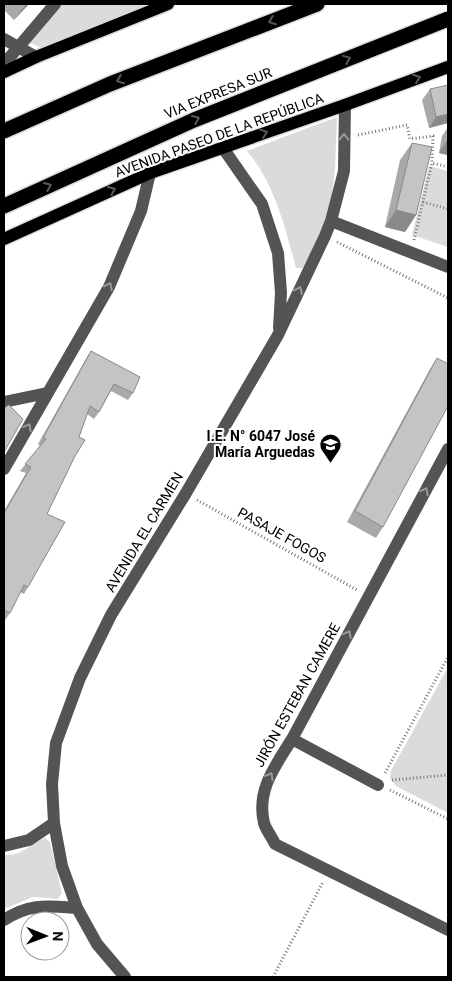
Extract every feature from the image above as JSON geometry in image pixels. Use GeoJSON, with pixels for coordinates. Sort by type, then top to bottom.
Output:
{"type":"FeatureCollection","features":[{"type":"Feature","properties":{"kind":"highway"},"geometry":{"type":"LineString","coordinates":[[4,131],[110,84],[317,4]]}},
{"type":"Feature","properties":{"kind":"highway","name":"VIA EXPRESA SUR"},"geometry":{"type":"LineString","coordinates":[[4,206],[194,120],[448,19]]}},
{"type":"Feature","properties":{"kind":"main road"},"geometry":{"type":"LineString","coordinates":[[4,72],[36,57],[168,4]]}},
{"type":"Feature","properties":{"kind":"main road","name":"AVENIDA PASEO DE LA REPÚBLICA"},"geometry":{"type":"LineString","coordinates":[[4,239],[150,173],[448,67]]}},
{"type":"Feature","properties":{"kind":"street"},"geometry":{"type":"LineString","coordinates":[[4,64],[55,4]]}},
{"type":"Feature","properties":{"kind":"street"},"geometry":{"type":"LineString","coordinates":[[4,39],[36,57]]}},
{"type":"Feature","properties":{"kind":"street","name":"AVENIDA EL CARMEN"},"geometry":{"type":"LineString","coordinates":[[125,977],[97,944],[77,908],[62,866],[54,823],[52,784],[56,743],[80,678],[111,615],[186,493],[278,334],[325,236],[331,221],[344,171],[345,105]]}},
{"type":"Feature","properties":{"kind":"street"},"geometry":{"type":"LineString","coordinates":[[223,148],[262,204],[278,253],[281,293],[278,334]]}},
{"type":"Feature","properties":{"kind":"street"},"geometry":{"type":"LineString","coordinates":[[4,469],[109,287],[141,211],[150,173]]}},
{"type":"Feature","properties":{"kind":"street"},"geometry":{"type":"LineString","coordinates":[[331,221],[448,267]]}},
{"type":"Feature","properties":{"kind":"street"},"geometry":{"type":"LineString","coordinates":[[4,402],[47,392]]}},
{"type":"Feature","properties":{"kind":"street","name":"JIRÓN ESTEBAN CAMERE"},"geometry":{"type":"LineString","coordinates":[[447,456],[266,783],[262,802],[264,824],[275,844],[448,930]]}},
{"type":"Feature","properties":{"kind":"street"},"geometry":{"type":"LineString","coordinates":[[292,739],[379,783]]}},
{"type":"Feature","properties":{"kind":"street"},"geometry":{"type":"LineString","coordinates":[[4,846],[29,840],[54,823]]}},
{"type":"Feature","properties":{"kind":"street"},"geometry":{"type":"LineString","coordinates":[[4,920],[18,911],[42,905],[77,908]]}},
{"type":"Feature","properties":{"kind":"path"},"geometry":{"type":"LineString","coordinates":[[344,138],[407,125],[410,139],[433,136],[432,163],[413,243]]}},
{"type":"Feature","properties":{"kind":"path"},"geometry":{"type":"LineString","coordinates":[[432,163],[448,167]]}},
{"type":"Feature","properties":{"kind":"path"},"geometry":{"type":"LineString","coordinates":[[423,202],[448,209]]}},
{"type":"Feature","properties":{"kind":"path"},"geometry":{"type":"LineString","coordinates":[[325,236],[448,298]]}},
{"type":"Feature","properties":{"kind":"path","name":"PASAJE FOGOS"},"geometry":{"type":"LineString","coordinates":[[186,493],[210,509],[369,596]]}},
{"type":"Feature","properties":{"kind":"path"},"geometry":{"type":"LineString","coordinates":[[379,783],[448,657]]}},
{"type":"Feature","properties":{"kind":"path"},"geometry":{"type":"LineString","coordinates":[[379,783],[448,775]]}},
{"type":"Feature","properties":{"kind":"path"},"geometry":{"type":"LineString","coordinates":[[379,783],[448,819]]}},
{"type":"Feature","properties":{"kind":"path"},"geometry":{"type":"LineString","coordinates":[[273,977],[329,870]]}},
{"type":"Feature","properties":{"kind":"shaded area"},"geometry":{"type":"Polygon","coordinates":[[[62,4],[154,4],[42,48],[28,42],[62,4]]]}},
{"type":"Feature","properties":{"kind":"shaded area"},"geometry":{"type":"Polygon","coordinates":[[[337,117],[335,169],[329,220],[303,268],[296,268],[278,206],[265,177],[247,151],[337,117]]]}},
{"type":"Feature","properties":{"kind":"shaded area"},"geometry":{"type":"Polygon","coordinates":[[[429,166],[448,171],[448,247],[412,235],[429,166]]]}},
{"type":"Feature","properties":{"kind":"shaded area"},"geometry":{"type":"Polygon","coordinates":[[[448,667],[448,813],[396,786],[390,778],[391,771],[448,667]]]}},
{"type":"Feature","properties":{"kind":"shaded area"},"geometry":{"type":"Polygon","coordinates":[[[45,838],[50,842],[62,893],[58,899],[33,897],[4,909],[4,855],[21,852],[45,838]]]}},
{"type":"Feature","properties":{"kind":"building"},"geometry":{"type":"Polygon","coordinates":[[[448,85],[448,114],[436,117],[430,89],[448,85]]]}},
{"type":"Feature","properties":{"kind":"building"},"geometry":{"type":"Polygon","coordinates":[[[412,143],[432,147],[416,215],[396,210],[412,143]]]}},
{"type":"Feature","properties":{"kind":"building"},"geometry":{"type":"Polygon","coordinates":[[[91,351],[140,377],[133,393],[114,384],[99,412],[90,406],[79,437],[85,440],[75,456],[47,514],[65,522],[28,587],[24,585],[10,613],[4,610],[4,513],[31,467],[25,464],[46,439],[43,438],[91,351]]]}},
{"type":"Feature","properties":{"kind":"building"},"geometry":{"type":"Polygon","coordinates":[[[437,358],[448,364],[448,406],[383,527],[355,511],[437,358]]]}},
{"type":"Feature","properties":{"kind":"building"},"geometry":{"type":"Polygon","coordinates":[[[9,405],[23,419],[4,452],[4,408],[9,405]]]}},
{"type":"Feature","properties":{"kind":"place","name":"I.E. N° 6047 José María Arguedas"},"geometry":{"type":"Point","coordinates":[331,463]}}]}
